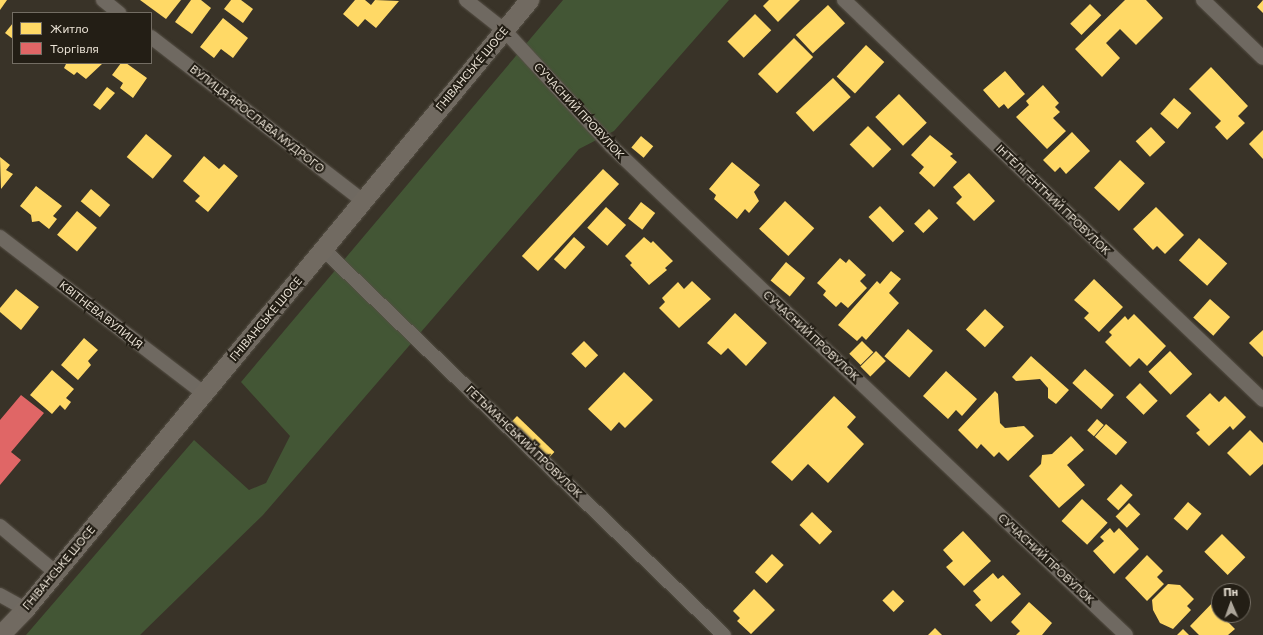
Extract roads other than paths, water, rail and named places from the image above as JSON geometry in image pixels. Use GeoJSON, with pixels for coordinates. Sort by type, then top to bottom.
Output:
{"type":"FeatureCollection","features":[{"type":"Feature","properties":{"kind":"main road","name":"ГНІВАНСЬКЕ ШОСЕ"},"geometry":{"type":"LineString","coordinates":[[0,635],[25,609],[530,0]]}},
{"type":"Feature","properties":{"kind":"street"},"geometry":{"type":"LineString","coordinates":[[102,0],[118,12]]}},
{"type":"Feature","properties":{"kind":"street","name":"СУЧАСНИЙ ПРОВУЛОК"},"geometry":{"type":"LineString","coordinates":[[466,0],[504,30],[611,146],[1126,635]]}},
{"type":"Feature","properties":{"kind":"street","name":"ІНТЕЛІГЕНТНИЙ ПРОВУЛОК"},"geometry":{"type":"LineString","coordinates":[[844,0],[1263,400]]}},
{"type":"Feature","properties":{"kind":"street"},"geometry":{"type":"LineString","coordinates":[[1203,0],[1263,58]]}},
{"type":"Feature","properties":{"kind":"street","name":"ВУЛИЦЯ ЯРОСЛАВА МУДРОГО"},"geometry":{"type":"LineString","coordinates":[[152,38],[363,201]]}},
{"type":"Feature","properties":{"kind":"street","name":"КВІТНЕВА ВУЛИЦЯ"},"geometry":{"type":"LineString","coordinates":[[0,237],[203,393]]}},
{"type":"Feature","properties":{"kind":"street","name":"ГЕТЬМАНСЬКИЙ ПРОВУЛОК"},"geometry":{"type":"LineString","coordinates":[[324,250],[724,635]]}},
{"type":"Feature","properties":{"kind":"street"},"geometry":{"type":"LineString","coordinates":[[0,526],[55,572]]}},
{"type":"Feature","properties":{"kind":"street"},"geometry":{"type":"LineString","coordinates":[[0,595],[25,609]]}}]}
